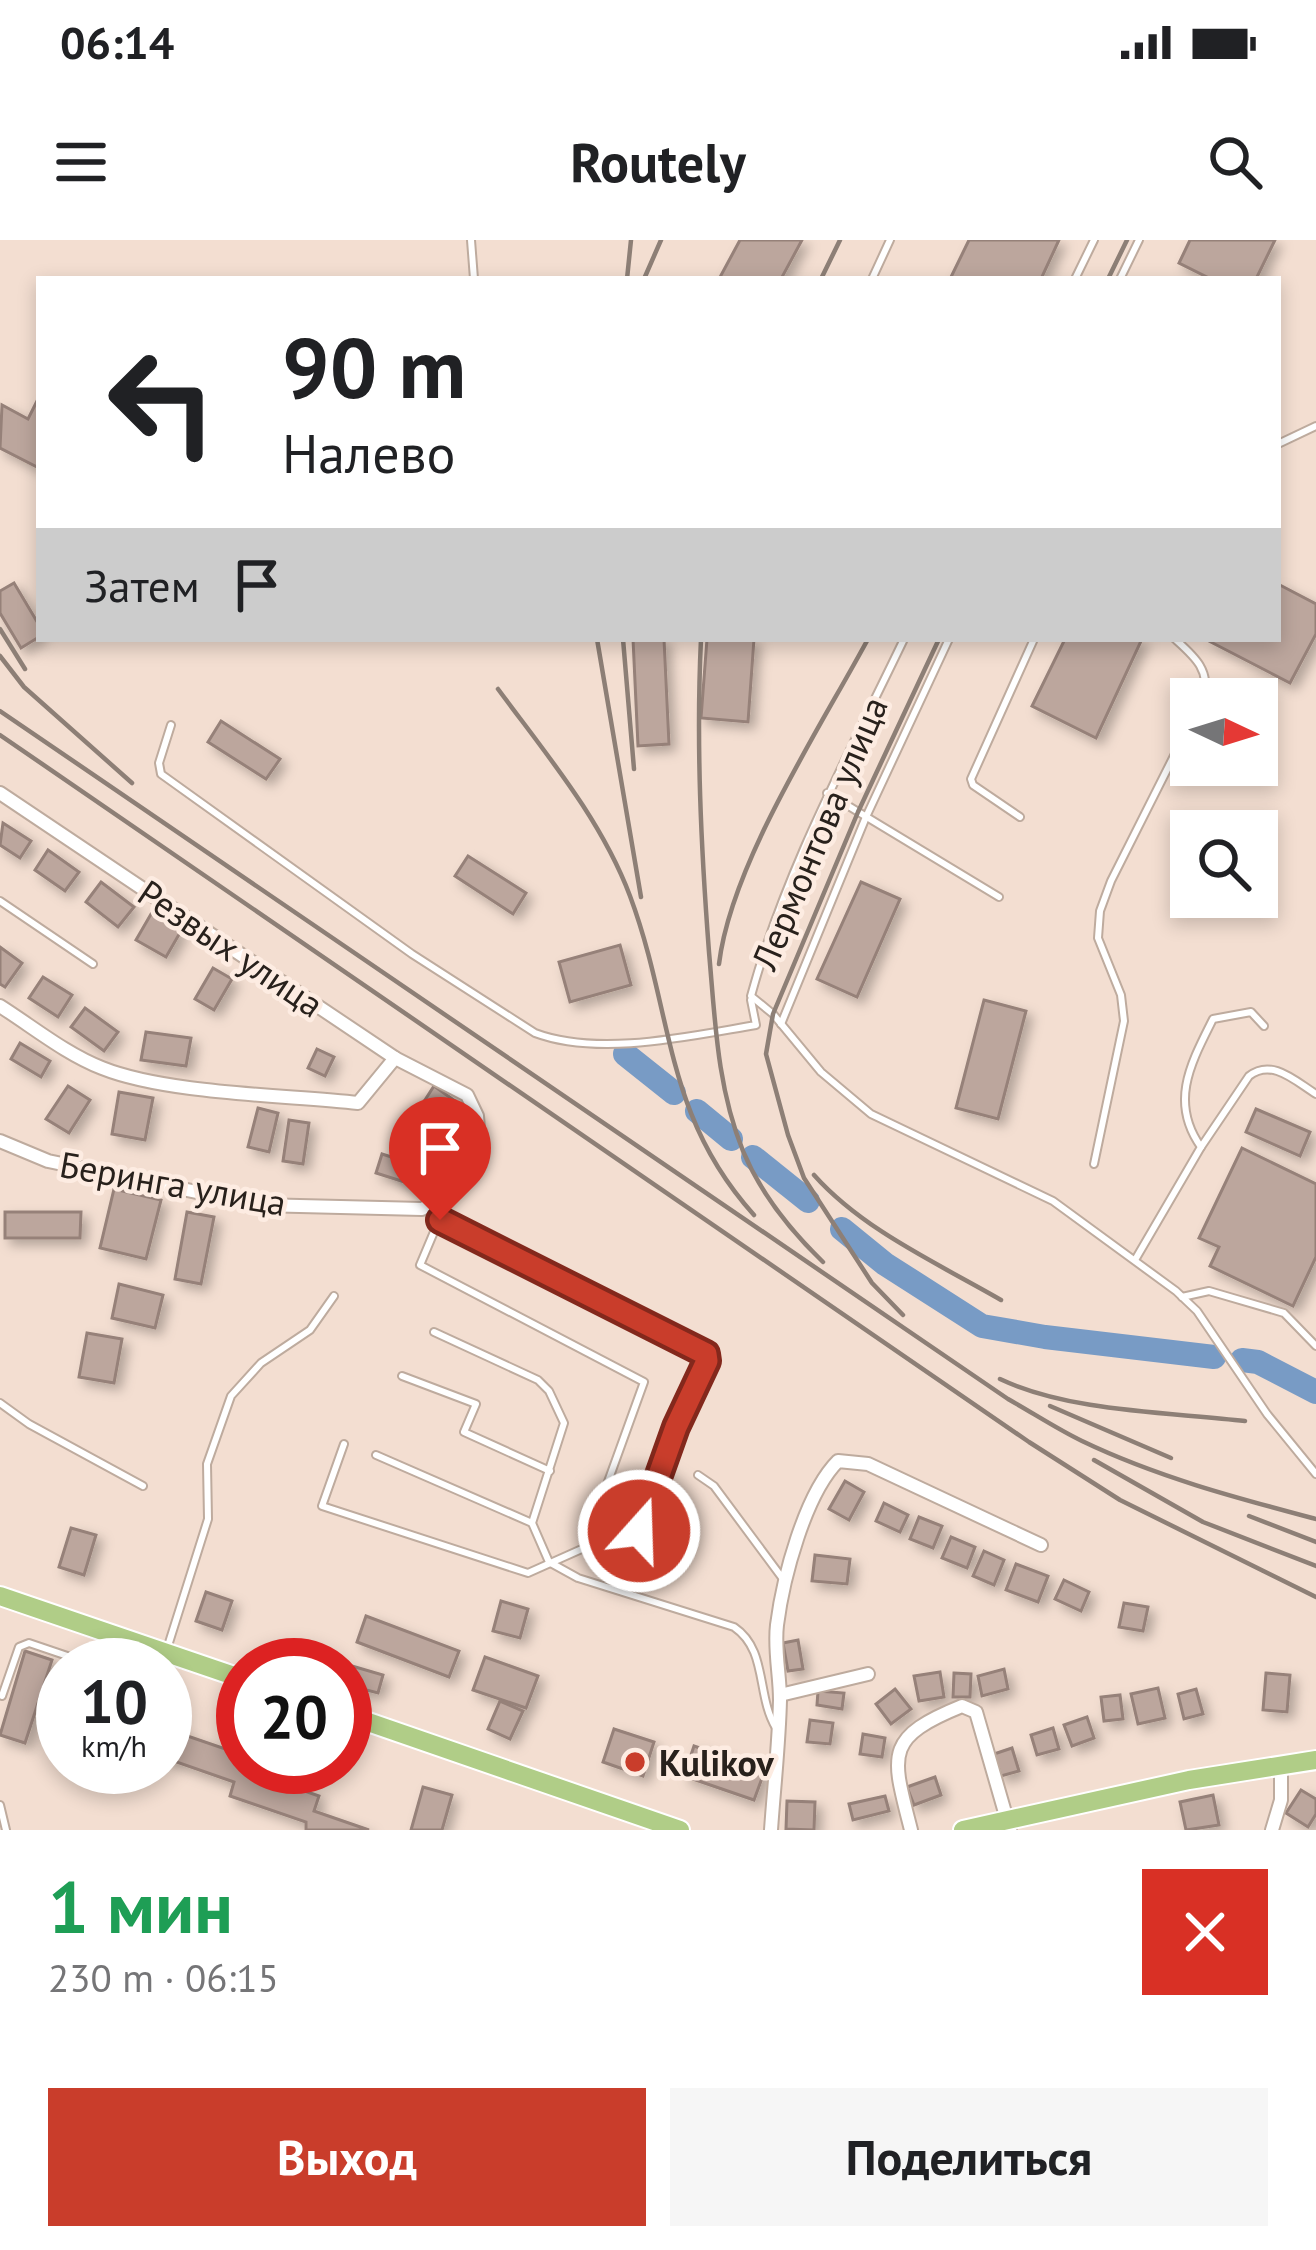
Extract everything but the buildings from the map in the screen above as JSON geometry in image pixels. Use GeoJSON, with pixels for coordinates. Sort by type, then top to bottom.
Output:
{"type":"FeatureCollection","features":[{"type":"Feature","properties":{"kind":"main road"},"geometry":{"type":"LineString","coordinates":[[0,1596],[123,1638]]}},
{"type":"Feature","properties":{"kind":"main road"},"geometry":{"type":"LineString","coordinates":[[372,1723],[680,1830]]}},
{"type":"Feature","properties":{"kind":"main road"},"geometry":{"type":"LineString","coordinates":[[963,1830],[1008,1825],[1281,1763],[1316,1760]]}},
{"type":"Feature","properties":{"kind":"street","name":"Резвых улица"},"geometry":{"type":"LineString","coordinates":[[0,793],[395,1058],[467,1095]]}},
{"type":"Feature","properties":{"kind":"street"},"geometry":{"type":"LineString","coordinates":[[0,1006],[108,1071],[171,1084],[358,1102],[395,1058]]}},
{"type":"Feature","properties":{"kind":"street","name":"Беринга улица"},"geometry":{"type":"LineString","coordinates":[[0,1141],[48,1161],[259,1205],[422,1209],[456,1191],[470,1172],[479,1140],[477,1116],[467,1095]]}},
{"type":"Feature","properties":{"kind":"street"},"geometry":{"type":"LineString","coordinates":[[771,1830],[780,1695],[777,1623],[818,1487],[838,1461],[868,1464],[1041,1545]]}},
{"type":"Feature","properties":{"kind":"street"},"geometry":{"type":"LineString","coordinates":[[780,1695],[868,1674]]}},
{"type":"Feature","properties":{"kind":"street"},"geometry":{"type":"LineString","coordinates":[[911,1830],[895,1767],[897,1756],[914,1729],[962,1706],[976,1712],[1008,1825]]}},
{"type":"Feature","properties":{"kind":"street"},"geometry":{"type":"LineString","coordinates":[[1274,1830],[1281,1800],[1281,1763]]}},
{"type":"Feature","properties":{"kind":"lane"},"geometry":{"type":"LineString","coordinates":[[471,240],[474,276]]}},
{"type":"Feature","properties":{"kind":"lane"},"geometry":{"type":"LineString","coordinates":[[873,276],[890,240]]}},
{"type":"Feature","properties":{"kind":"lane"},"geometry":{"type":"LineString","coordinates":[[1077,276],[1094,240]]}},
{"type":"Feature","properties":{"kind":"lane"},"geometry":{"type":"LineString","coordinates":[[1121,276],[1139,240]]}},
{"type":"Feature","properties":{"kind":"lane"},"geometry":{"type":"LineString","coordinates":[[1281,443],[1316,426]]}},
{"type":"Feature","properties":{"kind":"lane","name":"Лермонтова улица"},"geometry":{"type":"LineString","coordinates":[[903,642],[827,794],[763,953],[751,996],[821,1072],[872,1114],[1053,1201],[1182,1297],[1198,1311],[1267,1414],[1316,1474]]}},
{"type":"Feature","properties":{"kind":"lane"},"geometry":{"type":"LineString","coordinates":[[781,1024],[866,817],[948,642]]}},
{"type":"Feature","properties":{"kind":"lane"},"geometry":{"type":"LineString","coordinates":[[1020,817],[971,779],[1033,642]]}},
{"type":"Feature","properties":{"kind":"lane"},"geometry":{"type":"LineString","coordinates":[[1177,642],[1203,669],[1205,678]]}},
{"type":"Feature","properties":{"kind":"lane"},"geometry":{"type":"LineString","coordinates":[[171,725],[159,763],[161,774],[412,954],[535,1033],[595,1045],[756,1025],[751,996]]}},
{"type":"Feature","properties":{"kind":"lane"},"geometry":{"type":"LineString","coordinates":[[1094,1164],[1124,1021],[1120,995],[1098,938],[1100,911],[1170,763]]}},
{"type":"Feature","properties":{"kind":"lane"},"geometry":{"type":"LineString","coordinates":[[827,794],[999,897]]}},
{"type":"Feature","properties":{"kind":"lane"},"geometry":{"type":"LineString","coordinates":[[0,901],[94,964]]}},
{"type":"Feature","properties":{"kind":"lane"},"geometry":{"type":"LineString","coordinates":[[1201,1147],[1186,1126],[1186,1073],[1214,1019],[1251,1012],[1264,1026]]}},
{"type":"Feature","properties":{"kind":"lane"},"geometry":{"type":"LineString","coordinates":[[1135,1260],[1249,1076],[1259,1068],[1274,1068],[1316,1094]]}},
{"type":"Feature","properties":{"kind":"lane"},"geometry":{"type":"LineString","coordinates":[[344,1444],[322,1506],[528,1573],[584,1548],[627,1565],[706,1354],[440,1220],[420,1265],[644,1382],[584,1548]]}},
{"type":"Feature","properties":{"kind":"lane"},"geometry":{"type":"LineString","coordinates":[[1182,1297],[1208,1291],[1284,1312],[1316,1346]]}},
{"type":"Feature","properties":{"kind":"lane"},"geometry":{"type":"LineString","coordinates":[[171,1638],[208,1519],[207,1464],[231,1396],[261,1363],[310,1330],[334,1296]]}},
{"type":"Feature","properties":{"kind":"lane"},"geometry":{"type":"LineString","coordinates":[[434,1332],[538,1380],[549,1391],[564,1423],[532,1523],[548,1562],[578,1578],[734,1627],[747,1636],[757,1653],[764,1709],[778,1731]]}},
{"type":"Feature","properties":{"kind":"lane"},"geometry":{"type":"LineString","coordinates":[[403,1376],[476,1404],[464,1432],[550,1472]]}},
{"type":"Feature","properties":{"kind":"lane"},"geometry":{"type":"LineString","coordinates":[[0,1403],[28,1424],[143,1486]]}},
{"type":"Feature","properties":{"kind":"lane"},"geometry":{"type":"LineString","coordinates":[[376,1455],[532,1523]]}},
{"type":"Feature","properties":{"kind":"lane"},"geometry":{"type":"LineString","coordinates":[[698,1475],[714,1486],[787,1585]]}},
{"type":"Feature","properties":{"kind":"lane"},"geometry":{"type":"LineString","coordinates":[[1,1697],[19,1647],[29,1643],[94,1665],[103,1657],[111,1634]]}},
{"type":"Feature","properties":{"kind":"lane"},"geometry":{"type":"LineString","coordinates":[[0,1804],[6,1830]]}},
{"type":"Feature","properties":{"kind":"waterway"},"geometry":{"type":"LineString","coordinates":[[625,1054],[674,1093]]}},
{"type":"Feature","properties":{"kind":"waterway"},"geometry":{"type":"LineString","coordinates":[[697,1111],[731,1139]]}},
{"type":"Feature","properties":{"kind":"waterway"},"geometry":{"type":"LineString","coordinates":[[753,1157],[808,1201]]}},
{"type":"Feature","properties":{"kind":"waterway"},"geometry":{"type":"LineString","coordinates":[[842,1229],[885,1264],[982,1326],[1214,1357]]}},
{"type":"Feature","properties":{"kind":"waterway"},"geometry":{"type":"LineString","coordinates":[[1242,1360],[1258,1362],[1316,1392]]}},
{"type":"Feature","properties":{"kind":"railway"},"geometry":{"type":"LineString","coordinates":[[627,276],[631,240]]}},
{"type":"Feature","properties":{"kind":"railway"},"geometry":{"type":"LineString","coordinates":[[645,276],[661,240]]}},
{"type":"Feature","properties":{"kind":"railway"},"geometry":{"type":"LineString","coordinates":[[822,276],[840,240]]}},
{"type":"Feature","properties":{"kind":"railway"},"geometry":{"type":"LineString","coordinates":[[1109,276],[1127,240]]}},
{"type":"Feature","properties":{"kind":"railway"},"geometry":{"type":"LineString","coordinates":[[0,629],[25,669]]}},
{"type":"Feature","properties":{"kind":"railway"},"geometry":{"type":"LineString","coordinates":[[598,642],[641,897]]}},
{"type":"Feature","properties":{"kind":"railway"},"geometry":{"type":"LineString","coordinates":[[623,642],[634,769]]}},
{"type":"Feature","properties":{"kind":"railway"},"geometry":{"type":"LineString","coordinates":[[701,642],[702,835],[722,1078],[734,1127],[758,1181],[823,1262]]}},
{"type":"Feature","properties":{"kind":"railway"},"geometry":{"type":"LineString","coordinates":[[719,964],[727,925],[758,841],[866,642]]}},
{"type":"Feature","properties":{"kind":"railway"},"geometry":{"type":"LineString","coordinates":[[903,1315],[872,1283],[804,1178],[766,1054],[773,1014],[858,812],[938,642]]}},
{"type":"Feature","properties":{"kind":"railway"},"geometry":{"type":"LineString","coordinates":[[0,656],[24,687],[132,783]]}},
{"type":"Feature","properties":{"kind":"railway"},"geometry":{"type":"LineString","coordinates":[[498,689],[571,788],[618,868],[644,939],[686,1101],[724,1177],[754,1215]]}},
{"type":"Feature","properties":{"kind":"railway"},"geometry":{"type":"LineString","coordinates":[[0,711],[1008,1399],[1110,1454],[1227,1495],[1316,1519]]}},
{"type":"Feature","properties":{"kind":"railway"},"geometry":{"type":"LineString","coordinates":[[0,735],[1029,1442],[1120,1500],[1316,1597]]}},
{"type":"Feature","properties":{"kind":"railway"},"geometry":{"type":"LineString","coordinates":[[814,1175],[878,1229],[1001,1300]]}},
{"type":"Feature","properties":{"kind":"railway"},"geometry":{"type":"LineString","coordinates":[[1000,1379],[1088,1404],[1245,1421]]}},
{"type":"Feature","properties":{"kind":"railway"},"geometry":{"type":"LineString","coordinates":[[1050,1406],[1171,1458]]}},
{"type":"Feature","properties":{"kind":"railway"},"geometry":{"type":"LineString","coordinates":[[1094,1460],[1203,1522],[1316,1566]]}},
{"type":"Feature","properties":{"kind":"railway"},"geometry":{"type":"LineString","coordinates":[[1249,1516],[1316,1542]]}},
{"type":"Feature","properties":{"kind":"place","name":"Kulikov"},"geometry":{"type":"Point","coordinates":[635,1762]}},
{"type":"Feature","properties":{"kind":"route"},"geometry":{"type":"LineString","coordinates":[[440,1220],[706,1354],[639,1531]]}}]}
